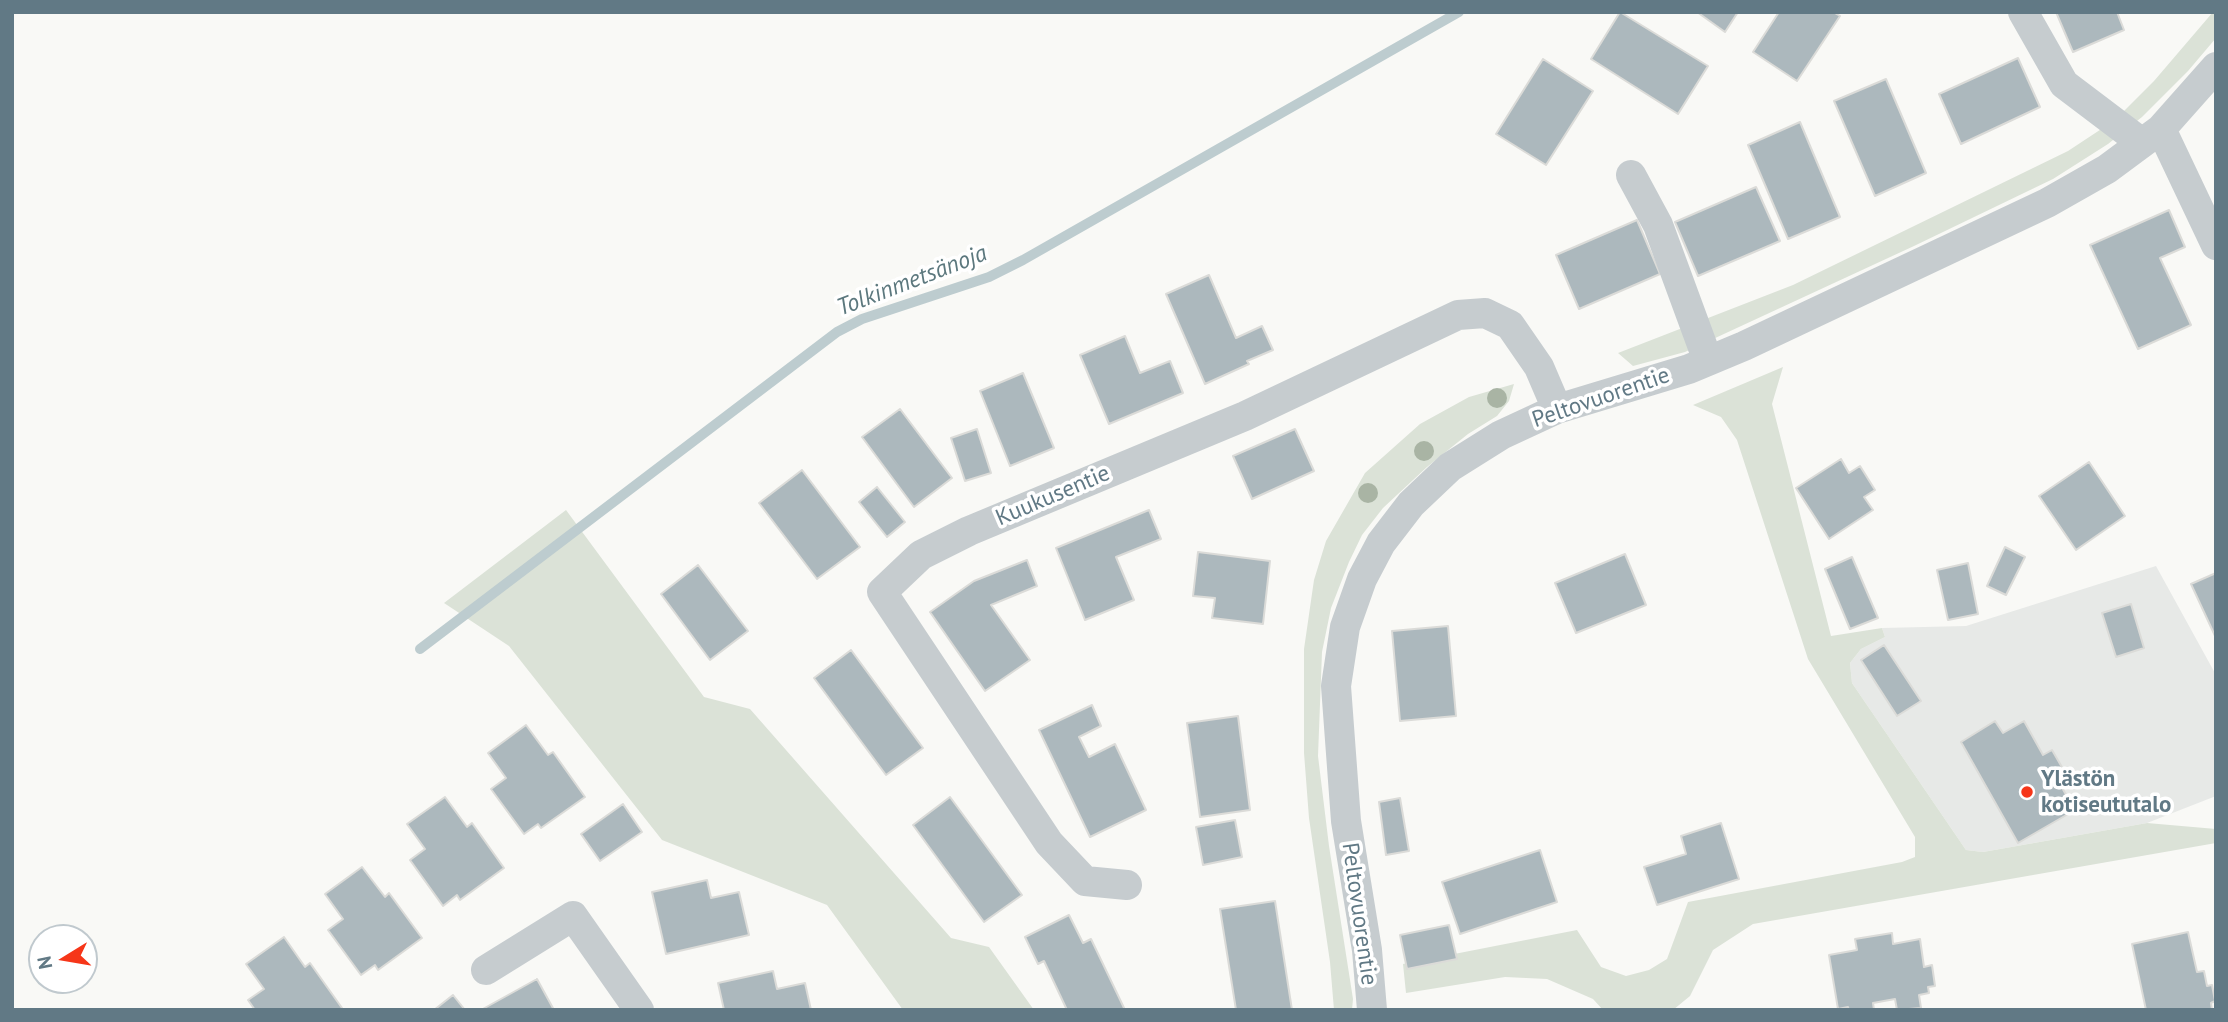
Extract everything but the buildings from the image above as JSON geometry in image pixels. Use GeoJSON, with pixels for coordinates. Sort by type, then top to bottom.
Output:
{"type":"FeatureCollection","features":[{"type":"Feature","properties":{"kind":"street"},"geometry":{"type":"LineString","coordinates":[[2023,12],[2063,84],[2151,136],[2216,244]]}},
{"type":"Feature","properties":{"kind":"street","name":"Peltovuorentie"},"geometry":{"type":"LineString","coordinates":[[1372,1010],[1367,950],[1339,762],[1336,686],[1345,627],[1362,579],[1381,543],[1411,504],[1450,467],[1501,435],[1557,409],[1708,361],[2047,203],[2107,169],[2151,136],[2216,67]]}},
{"type":"Feature","properties":{"kind":"street"},"geometry":{"type":"LineString","coordinates":[[1631,175],[1658,225],[1708,361]]}},
{"type":"Feature","properties":{"kind":"street","name":"Kuukusentie"},"geometry":{"type":"LineString","coordinates":[[1127,885],[1085,881],[1049,843],[882,592],[921,555],[969,531],[1245,416],[1458,315],[1485,313],[1510,326],[1539,367],[1557,409]]}},
{"type":"Feature","properties":{"kind":"street"},"geometry":{"type":"LineString","coordinates":[[486,970],[573,916],[639,1010]]}},
{"type":"Feature","properties":{"kind":"shaded area"},"geometry":{"type":"Polygon","coordinates":[[[2213,12],[2216,12],[2216,38],[2188,71],[2142,117],[2108,144],[2053,179],[1685,352],[1633,366],[1618,353],[1793,285],[2068,151],[2115,120],[2154,81],[2213,12]]]}},
{"type":"Feature","properties":{"kind":"shaded area"},"geometry":{"type":"Polygon","coordinates":[[[1783,367],[1772,404],[1831,636],[1882,628],[1885,637],[1861,649],[1850,663],[1852,683],[1966,850],[1983,852],[2147,823],[2216,829],[2216,843],[1753,924],[1713,950],[1690,996],[1673,1010],[1603,1010],[1593,999],[1547,979],[1505,977],[1406,993],[1403,964],[1577,930],[1601,967],[1626,976],[1649,970],[1667,959],[1688,902],[1902,862],[1915,857],[1915,837],[1808,659],[1737,440],[1721,417],[1693,405],[1783,367]]]}},
{"type":"Feature","properties":{"kind":"shaded area"},"geometry":{"type":"Polygon","coordinates":[[[1514,384],[1509,401],[1497,416],[1468,434],[1427,467],[1383,508],[1362,535],[1331,608],[1322,652],[1318,756],[1353,999],[1352,1010],[1334,1010],[1330,962],[1309,818],[1304,753],[1304,649],[1314,580],[1326,541],[1365,473],[1420,424],[1469,397],[1514,384]]]}},
{"type":"Feature","properties":{"kind":"shaded area"},"geometry":{"type":"Polygon","coordinates":[[[566,510],[704,697],[750,709],[951,938],[989,947],[1034,1010],[903,1010],[827,905],[662,840],[509,646],[444,603],[566,510]]]}},
{"type":"Feature","properties":{"kind":"shaded area"},"geometry":{"type":"Polygon","coordinates":[[[2156,566],[2216,675],[2216,796],[2147,823],[1983,852],[1966,850],[1852,683],[1850,663],[1861,649],[1885,637],[1882,628],[1966,626],[2156,566]]]}},
{"type":"Feature","properties":{"kind":"waterway","name":"Tolkinmetsänoja"},"geometry":{"type":"LineString","coordinates":[[420,649],[837,332],[862,319],[989,277],[1023,260],[1459,12]]}},
{"type":"Feature","properties":{"kind":"place","name":"Ylästön kotiseututalo"},"geometry":{"type":"Point","coordinates":[2027,792]}}]}
